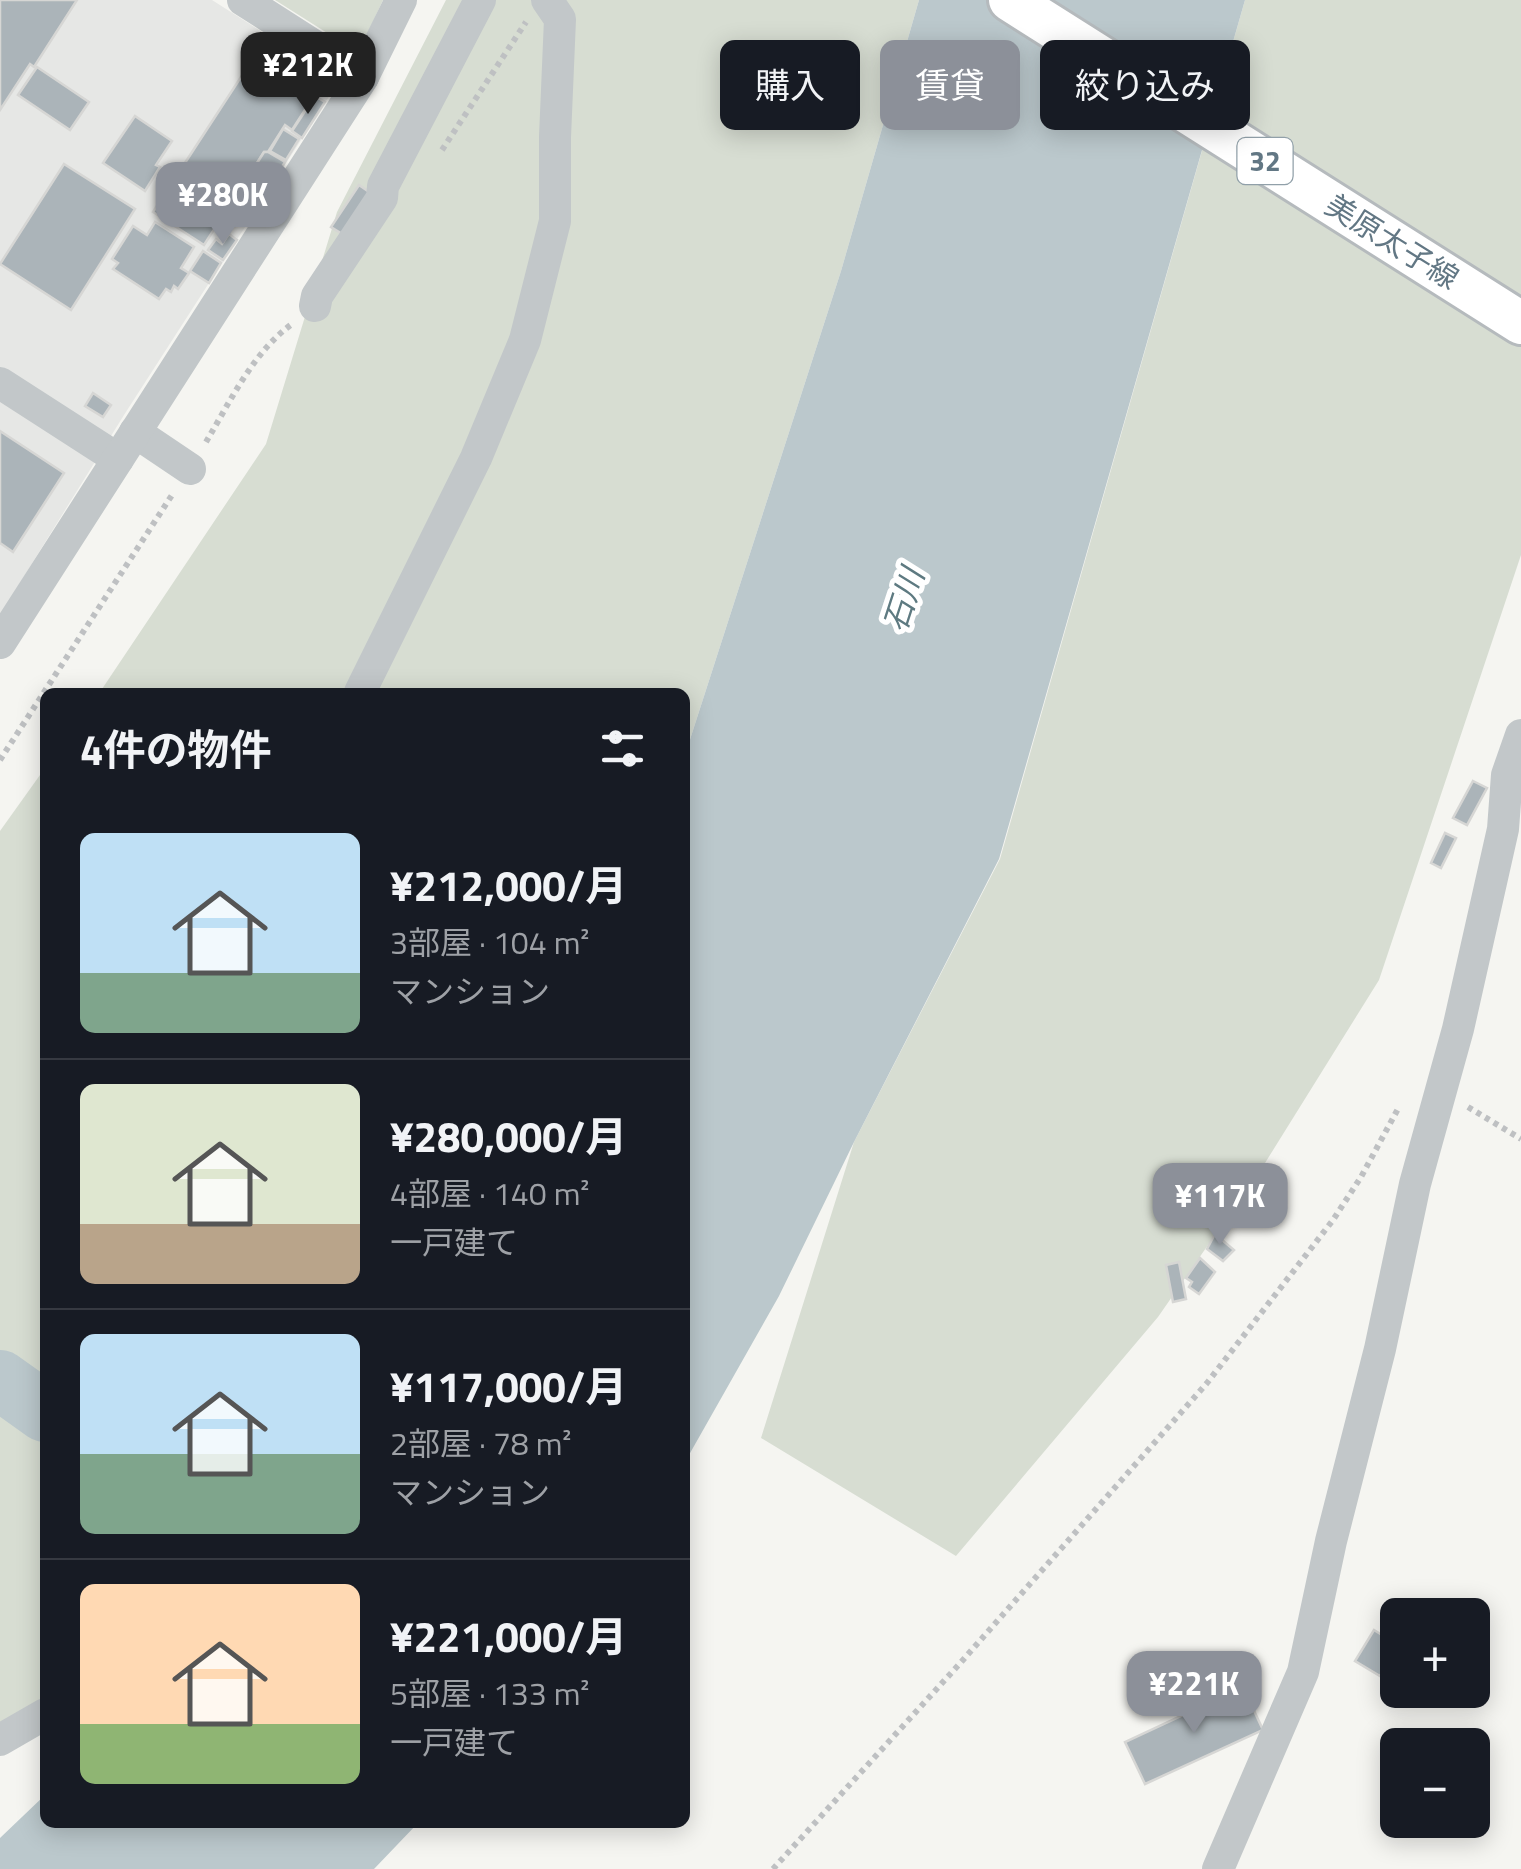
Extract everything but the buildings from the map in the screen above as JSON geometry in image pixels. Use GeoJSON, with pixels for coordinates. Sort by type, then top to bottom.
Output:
{"type":"FeatureCollection","features":[{"type":"Feature","properties":{"kind":"main road","name":"美原太子線"},"geometry":{"type":"LineString","coordinates":[[1010,0],[1521,323]]}},
{"type":"Feature","properties":{"kind":"street"},"geometry":{"type":"LineString","coordinates":[[243,0],[363,77]]}},
{"type":"Feature","properties":{"kind":"street"},"geometry":{"type":"LineString","coordinates":[[0,643],[363,77],[400,0]]}},
{"type":"Feature","properties":{"kind":"street"},"geometry":{"type":"LineString","coordinates":[[315,306],[317,296],[382,198],[383,186],[480,0]]}},
{"type":"Feature","properties":{"kind":"street"},"geometry":{"type":"LineString","coordinates":[[362,688],[476,458],[525,340],[555,221],[560,19],[547,0]]}},
{"type":"Feature","properties":{"kind":"street"},"geometry":{"type":"LineString","coordinates":[[0,383],[126,446],[190,469]]}},
{"type":"Feature","properties":{"kind":"street"},"geometry":{"type":"LineString","coordinates":[[1218,1869],[1303,1672],[1415,1184],[1458,1028],[1503,829],[1508,775],[1521,735]]}},
{"type":"Feature","properties":{"kind":"street"},"geometry":{"type":"LineString","coordinates":[[0,1740],[40,1717]]}},
{"type":"Feature","properties":{"kind":"path"},"geometry":{"type":"LineString","coordinates":[[47,688],[190,469]]}},
{"type":"Feature","properties":{"kind":"path"},"geometry":{"type":"LineString","coordinates":[[0,760],[40,699]]}},
{"type":"Feature","properties":{"kind":"path"},"geometry":{"type":"LineString","coordinates":[[1442,1090],[1521,1139]]}},
{"type":"Feature","properties":{"kind":"path"},"geometry":{"type":"LineString","coordinates":[[772,1869],[1207,1383],[1333,1220],[1361,1177],[1402,1098]]}},
{"type":"Feature","properties":{"kind":"shaded area"},"geometry":{"type":"Polygon","coordinates":[[[0,0],[212,0],[339,81],[0,615],[0,0]]]}},
{"type":"Feature","properties":{"kind":"shaded area"},"geometry":{"type":"Polygon","coordinates":[[[275,0],[383,0],[364,41],[343,43],[275,0]]]}},
{"type":"Feature","properties":{"kind":"shaded area"},"geometry":{"type":"Polygon","coordinates":[[[446,0],[919,0],[907,40],[880,40],[882,130],[841,271],[690,739],[690,688],[103,688],[266,444],[337,212],[446,0]]]}},
{"type":"Feature","properties":{"kind":"shaded area"},"geometry":{"type":"Polygon","coordinates":[[[1245,0],[1521,0],[1521,555],[1379,980],[1265,1163],[1158,1317],[956,1556],[761,1438],[854,1142],[1000,859],[1208,130],[1250,130],[1250,40],[1234,40],[1245,0]]]}},
{"type":"Feature","properties":{"kind":"shaded area"},"geometry":{"type":"Polygon","coordinates":[[[40,775],[40,1393],[0,1363],[0,831],[40,775]]]}},
{"type":"Feature","properties":{"kind":"shaded area"},"geometry":{"type":"Polygon","coordinates":[[[0,1405],[40,1434],[40,1700],[0,1735],[0,1405]]]}},
{"type":"Feature","properties":{"kind":"water","name":"石川"},"geometry":{"type":"Polygon","coordinates":[[[919,0],[1245,0],[1234,40],[1040,40],[1040,130],[1208,130],[999,859],[779,1296],[690,1453],[690,739],[841,271],[882,130],[1020,130],[1020,40],[907,40],[919,0]]]}},
{"type":"Feature","properties":{"kind":"water"},"geometry":{"type":"Polygon","coordinates":[[[40,1800],[40,1828],[413,1828],[374,1869],[0,1869],[0,1838],[40,1800]]]}},
{"type":"Feature","properties":{"kind":"waterway"},"geometry":{"type":"LineString","coordinates":[[0,1380],[40,1408]]}}]}
